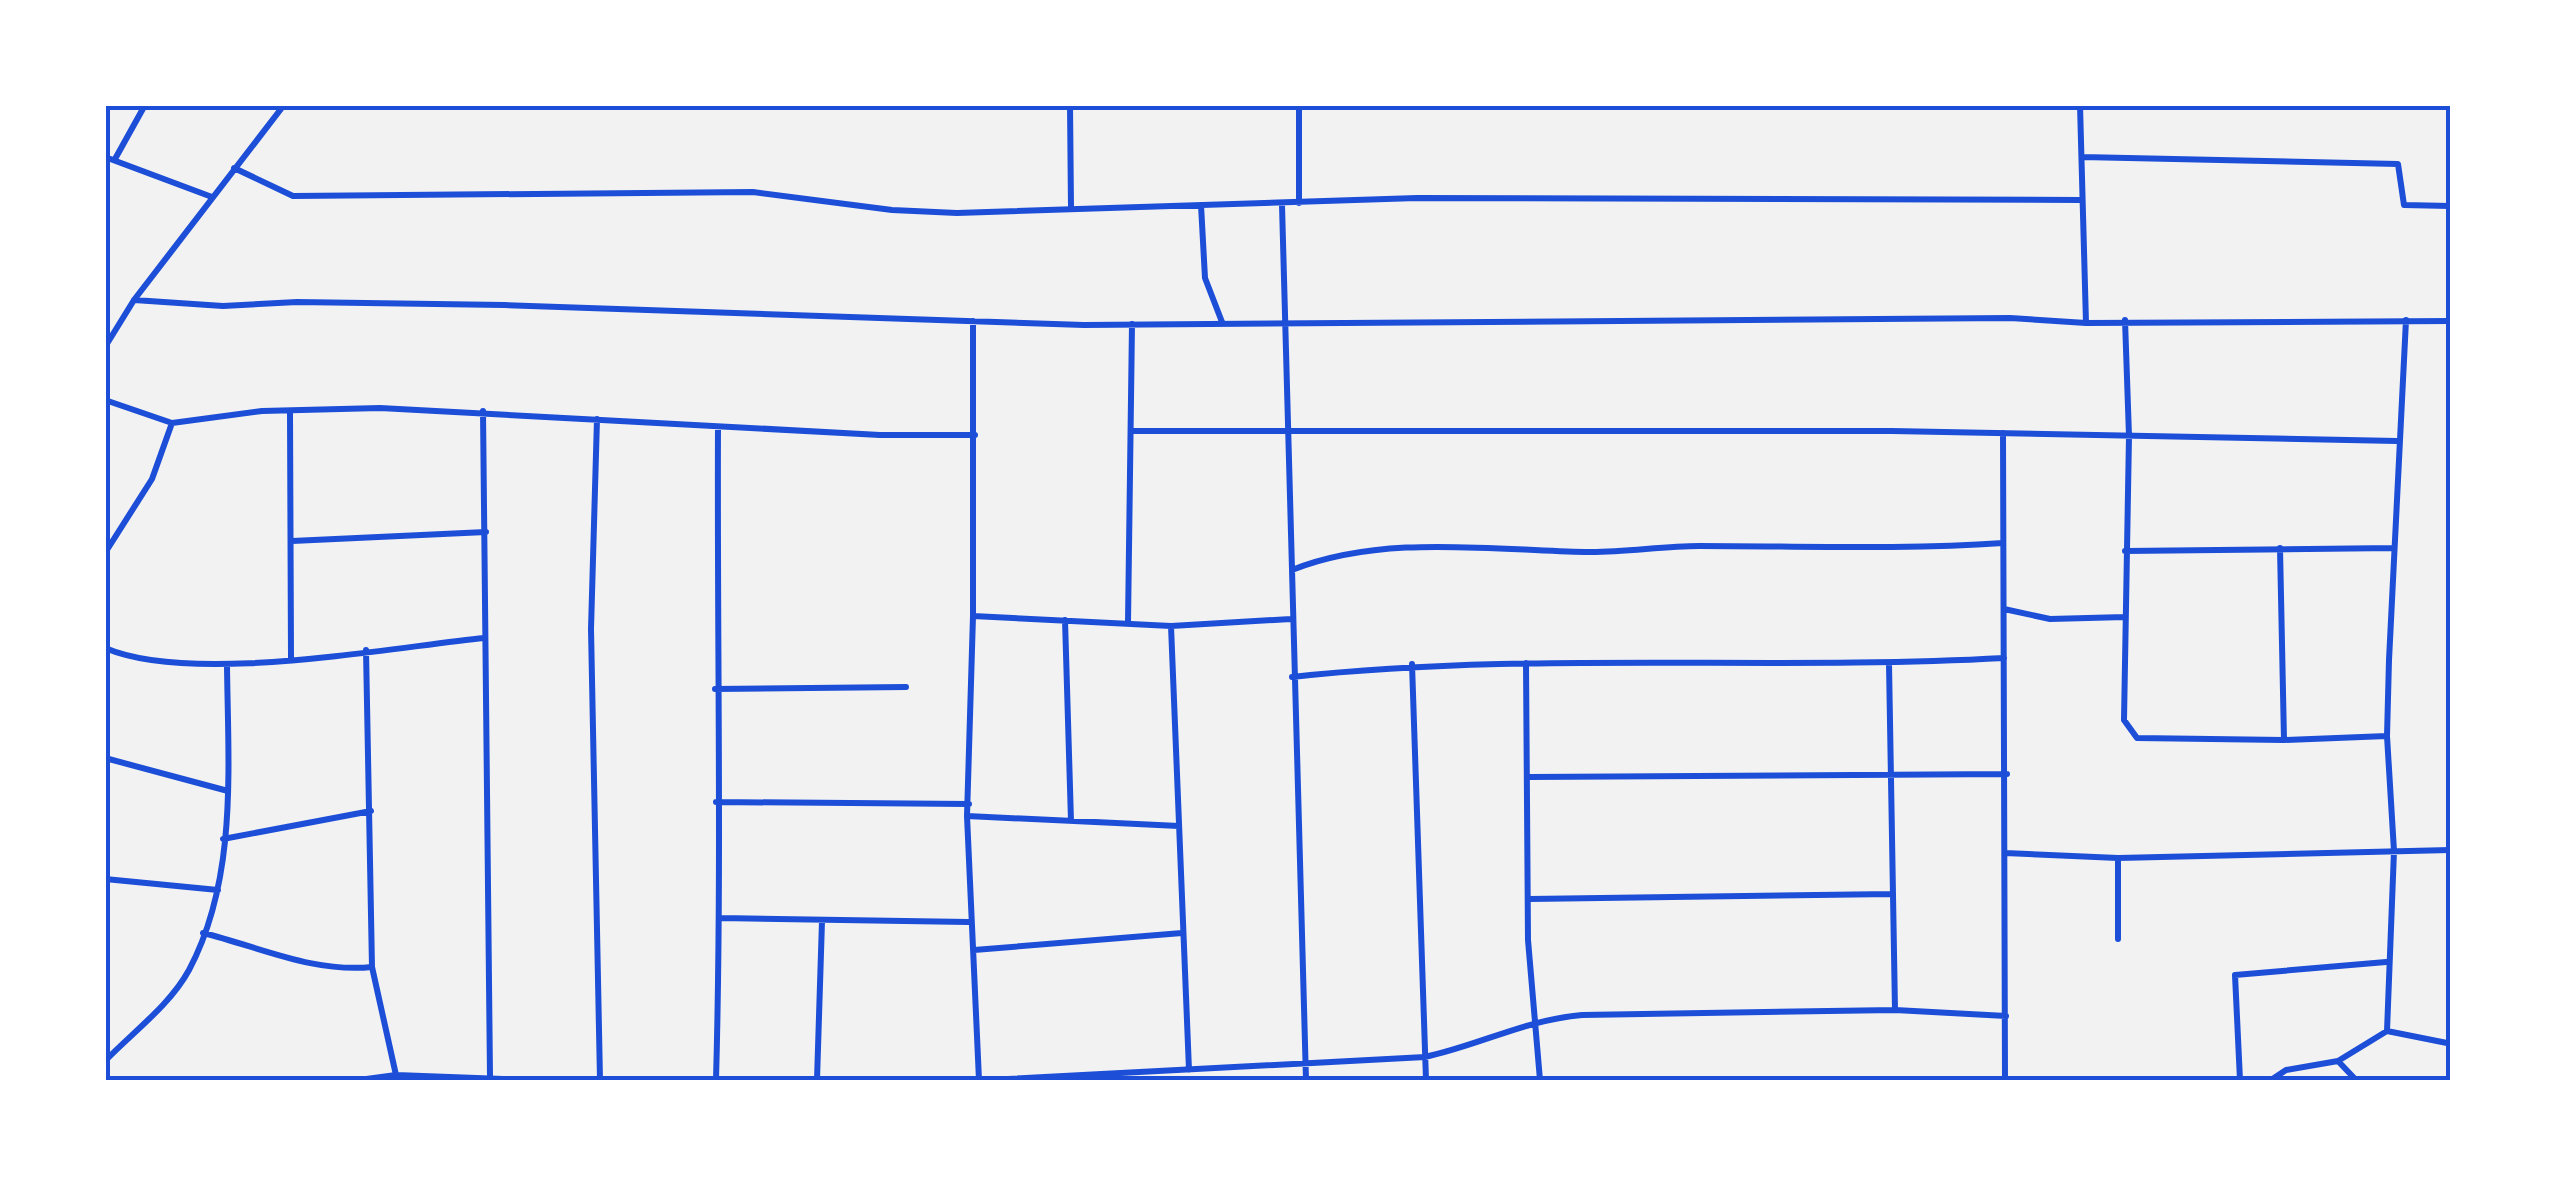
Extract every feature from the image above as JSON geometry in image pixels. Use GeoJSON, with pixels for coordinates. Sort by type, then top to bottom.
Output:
{"type":"FeatureCollection","features":[{"type":"Feature","properties":{"kind":"street"},"geometry":{"type":"LineString","coordinates":[[146,105],[108,158],[212,197]]}},
{"type":"Feature","properties":{"kind":"street"},"geometry":{"type":"LineString","coordinates":[[105,347],[134,300],[284,105]]}},
{"type":"Feature","properties":{"kind":"street"},"geometry":{"type":"LineString","coordinates":[[1070,105],[1072,208]]}},
{"type":"Feature","properties":{"kind":"street"},"geometry":{"type":"LineString","coordinates":[[1299,105],[1299,202]]}},
{"type":"Feature","properties":{"kind":"street"},"geometry":{"type":"LineString","coordinates":[[2080,105],[2086,322]]}},
{"type":"Feature","properties":{"kind":"street"},"geometry":{"type":"LineString","coordinates":[[2082,157],[2398,164],[2404,205],[2450,206]]}},
{"type":"Feature","properties":{"kind":"street"},"geometry":{"type":"LineString","coordinates":[[234,168],[282,193],[323,198],[753,192],[957,214],[1417,198],[2081,200]]}},
{"type":"Feature","properties":{"kind":"street"},"geometry":{"type":"LineString","coordinates":[[1201,204],[1205,278],[1222,322]]}},
{"type":"Feature","properties":{"kind":"street"},"geometry":{"type":"LineString","coordinates":[[1282,205],[1306,1080]]}},
{"type":"Feature","properties":{"kind":"street"},"geometry":{"type":"LineString","coordinates":[[134,300],[223,306],[297,302],[487,304],[1132,324],[2010,318],[2086,322],[2450,320]]}},
{"type":"Feature","properties":{"kind":"street"},"geometry":{"type":"LineString","coordinates":[[2125,320],[2129,436],[2124,720],[2136,738],[2284,740],[2387,736]]}},
{"type":"Feature","properties":{"kind":"street"},"geometry":{"type":"LineString","coordinates":[[2387,1032],[2386,962],[2394,851],[2387,736],[2406,320]]}},
{"type":"Feature","properties":{"kind":"street"},"geometry":{"type":"LineString","coordinates":[[973,321],[973,616],[967,816],[968,922],[974,950],[979,1080]]}},
{"type":"Feature","properties":{"kind":"street"},"geometry":{"type":"LineString","coordinates":[[1128,623],[1132,324]]}},
{"type":"Feature","properties":{"kind":"street"},"geometry":{"type":"LineString","coordinates":[[105,400],[172,423],[262,411],[380,408],[482,410],[718,427],[975,436]]}},
{"type":"Feature","properties":{"kind":"street"},"geometry":{"type":"LineString","coordinates":[[482,410],[490,1077]]}},
{"type":"Feature","properties":{"kind":"street"},"geometry":{"type":"LineString","coordinates":[[290,413],[291,658]]}},
{"type":"Feature","properties":{"kind":"street"},"geometry":{"type":"LineString","coordinates":[[596,418],[592,629],[601,923],[600,1080]]}},
{"type":"Feature","properties":{"kind":"street"},"geometry":{"type":"LineString","coordinates":[[105,553],[152,479],[172,423]]}},
{"type":"Feature","properties":{"kind":"street"},"geometry":{"type":"LineString","coordinates":[[716,1080],[720,918],[716,802],[718,427]]}},
{"type":"Feature","properties":{"kind":"street"},"geometry":{"type":"LineString","coordinates":[[1131,431],[1496,428],[2398,442]]}},
{"type":"Feature","properties":{"kind":"street"},"geometry":{"type":"LineString","coordinates":[[2002,434],[2005,1080]]}},
{"type":"Feature","properties":{"kind":"street"},"geometry":{"type":"LineString","coordinates":[[292,541],[486,532]]}},
{"type":"Feature","properties":{"kind":"street"},"geometry":{"type":"LineString","coordinates":[[1292,570],[1322,558],[1447,547],[1590,553],[1683,546],[1920,548],[2003,543]]}},
{"type":"Feature","properties":{"kind":"street"},"geometry":{"type":"LineString","coordinates":[[2280,548],[2284,740]]}},
{"type":"Feature","properties":{"kind":"street"},"geometry":{"type":"LineString","coordinates":[[2125,552],[2394,548]]}},
{"type":"Feature","properties":{"kind":"street"},"geometry":{"type":"LineString","coordinates":[[2004,609],[2050,619],[2125,617]]}},
{"type":"Feature","properties":{"kind":"street"},"geometry":{"type":"LineString","coordinates":[[973,616],[1171,626],[1292,620]]}},
{"type":"Feature","properties":{"kind":"street"},"geometry":{"type":"LineString","coordinates":[[1065,620],[1071,821]]}},
{"type":"Feature","properties":{"kind":"street"},"geometry":{"type":"LineString","coordinates":[[1171,626],[1188,1070]]}},
{"type":"Feature","properties":{"kind":"street"},"geometry":{"type":"LineString","coordinates":[[105,648],[158,660],[226,665],[484,638]]}},
{"type":"Feature","properties":{"kind":"street"},"geometry":{"type":"LineString","coordinates":[[366,650],[372,967],[396,1075]]}},
{"type":"Feature","properties":{"kind":"street"},"geometry":{"type":"LineString","coordinates":[[1292,677],[1412,664],[1890,664],[2004,658]]}},
{"type":"Feature","properties":{"kind":"street"},"geometry":{"type":"LineString","coordinates":[[1526,662],[1529,900],[1540,1080]]}},
{"type":"Feature","properties":{"kind":"street"},"geometry":{"type":"LineString","coordinates":[[1412,664],[1426,1080]]}},
{"type":"Feature","properties":{"kind":"street"},"geometry":{"type":"LineString","coordinates":[[1890,664],[1896,1010]]}},
{"type":"Feature","properties":{"kind":"street"},"geometry":{"type":"LineString","coordinates":[[105,1060],[160,1007],[189,970],[219,890],[228,791],[226,665]]}},
{"type":"Feature","properties":{"kind":"street"},"geometry":{"type":"LineString","coordinates":[[716,689],[906,687]]}},
{"type":"Feature","properties":{"kind":"street"},"geometry":{"type":"LineString","coordinates":[[105,758],[228,791]]}},
{"type":"Feature","properties":{"kind":"street"},"geometry":{"type":"LineString","coordinates":[[1530,777],[2006,774]]}},
{"type":"Feature","properties":{"kind":"street"},"geometry":{"type":"LineString","coordinates":[[716,802],[969,804]]}},
{"type":"Feature","properties":{"kind":"street"},"geometry":{"type":"LineString","coordinates":[[224,838],[371,811]]}},
{"type":"Feature","properties":{"kind":"street"},"geometry":{"type":"LineString","coordinates":[[967,816],[1179,826]]}},
{"type":"Feature","properties":{"kind":"street"},"geometry":{"type":"LineString","coordinates":[[2006,853],[2118,858],[2450,850]]}},
{"type":"Feature","properties":{"kind":"street"},"geometry":{"type":"LineString","coordinates":[[2118,858],[2118,939]]}},
{"type":"Feature","properties":{"kind":"street"},"geometry":{"type":"LineString","coordinates":[[105,880],[219,890]]}},
{"type":"Feature","properties":{"kind":"street"},"geometry":{"type":"LineString","coordinates":[[1529,900],[1892,894]]}},
{"type":"Feature","properties":{"kind":"street"},"geometry":{"type":"LineString","coordinates":[[720,918],[968,922]]}},
{"type":"Feature","properties":{"kind":"street"},"geometry":{"type":"LineString","coordinates":[[818,1080],[822,921]]}},
{"type":"Feature","properties":{"kind":"street"},"geometry":{"type":"LineString","coordinates":[[203,932],[336,971],[372,967]]}},
{"type":"Feature","properties":{"kind":"street"},"geometry":{"type":"LineString","coordinates":[[974,950],[1182,933]]}},
{"type":"Feature","properties":{"kind":"street"},"geometry":{"type":"LineString","coordinates":[[2240,1080],[2235,975],[2386,962]]}},
{"type":"Feature","properties":{"kind":"street"},"geometry":{"type":"LineString","coordinates":[[988,1080],[1425,1057],[1459,1050],[1536,1019],[1656,1011],[1896,1010],[2006,1016]]}},
{"type":"Feature","properties":{"kind":"street"},"geometry":{"type":"LineString","coordinates":[[2271,1080],[2286,1070],[2338,1061],[2387,1032],[2449,1042]]}},
{"type":"Feature","properties":{"kind":"street"},"geometry":{"type":"LineString","coordinates":[[2338,1061],[2356,1080]]}},
{"type":"Feature","properties":{"kind":"street"},"geometry":{"type":"LineString","coordinates":[[359,1080],[396,1075],[534,1080]]}}]}
